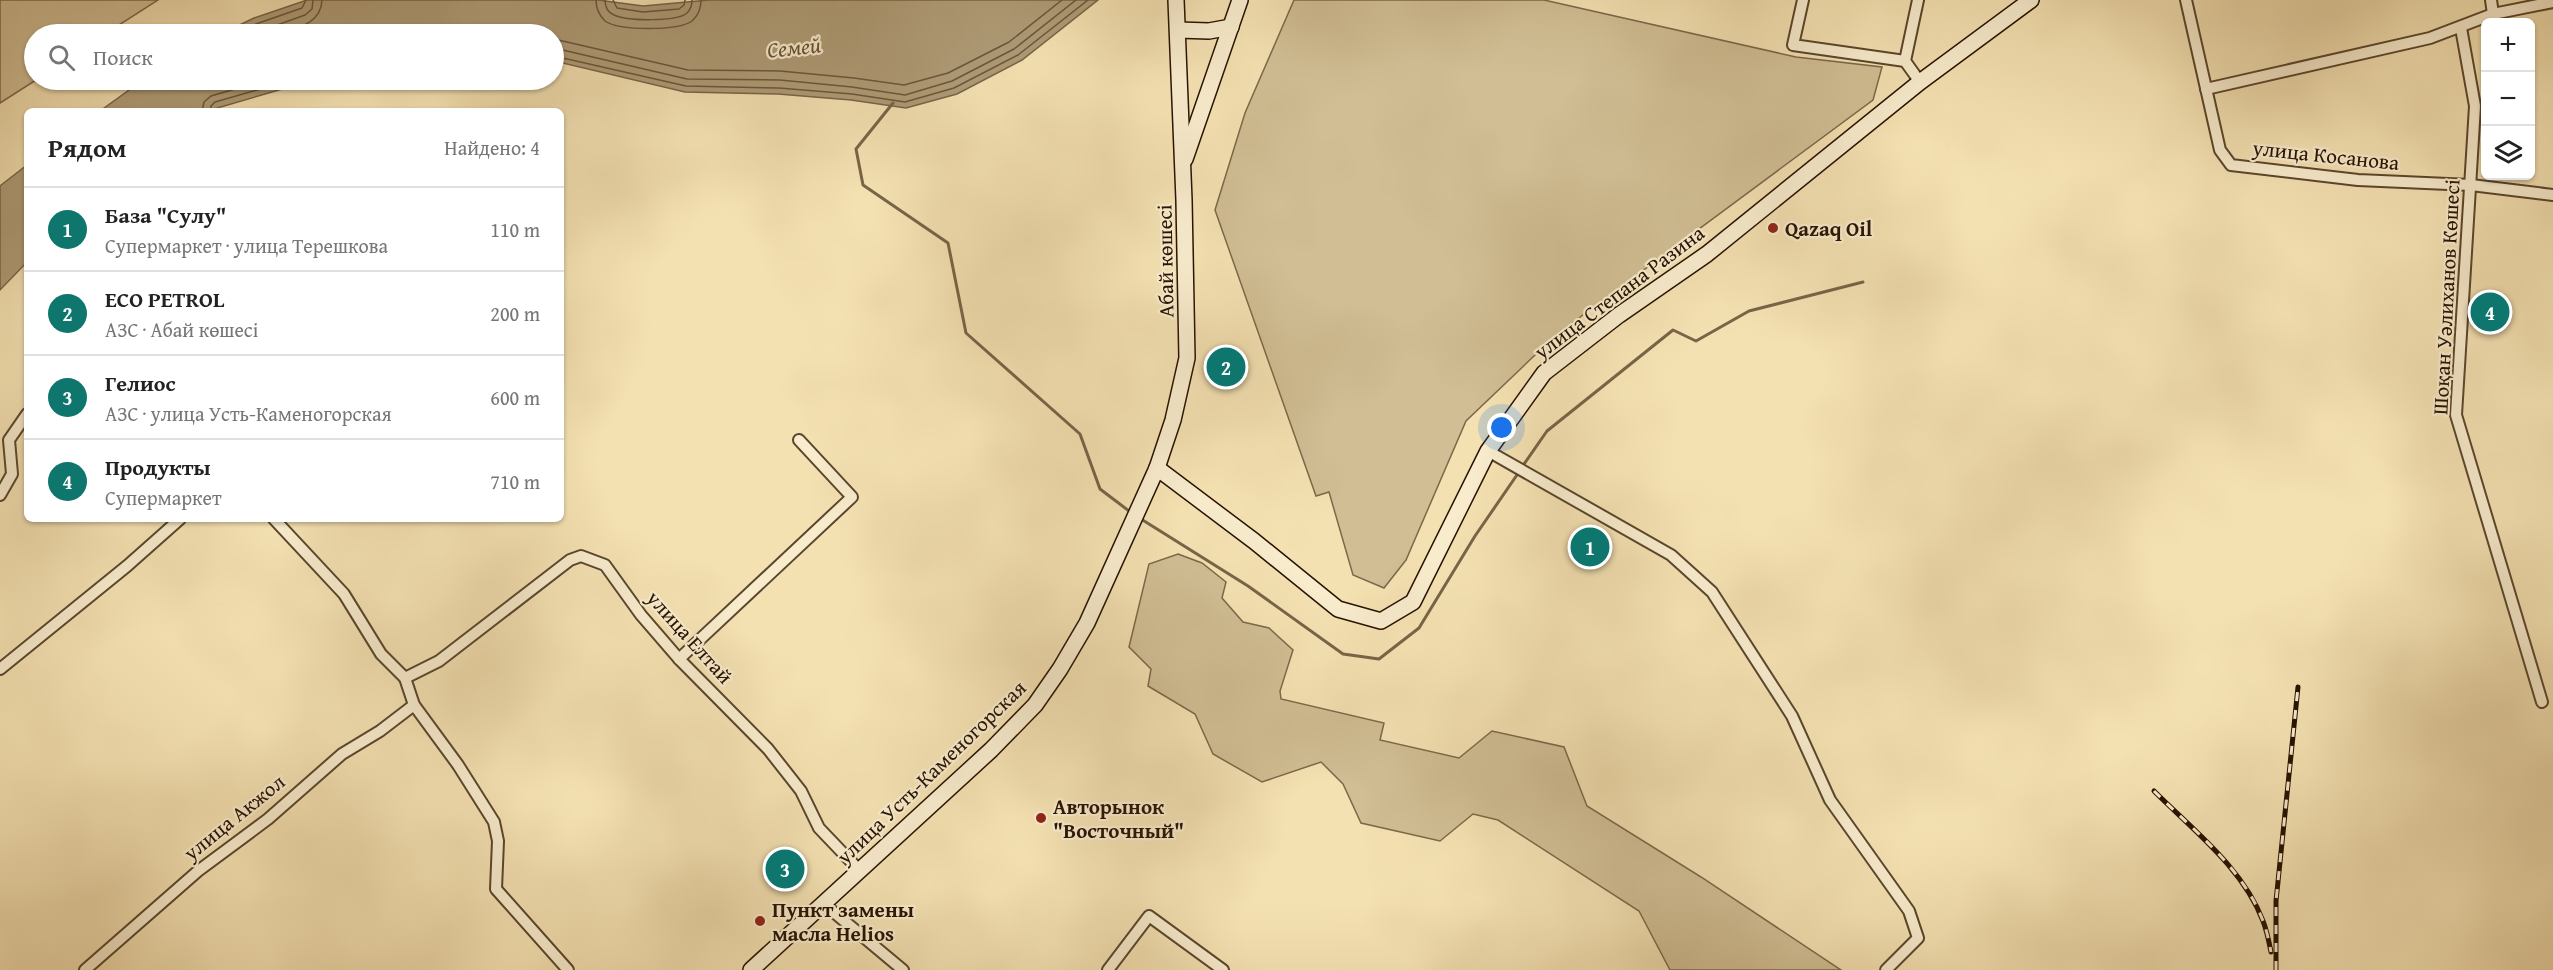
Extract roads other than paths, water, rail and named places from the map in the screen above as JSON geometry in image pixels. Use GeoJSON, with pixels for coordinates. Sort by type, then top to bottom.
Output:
{"type":"FeatureCollection","features":[{"type":"Feature","properties":{"kind":"main road","name":"Абай көшесі"},"geometry":{"type":"LineString","coordinates":[[1133,520],[1157,468],[1173,420],[1188,358],[1176,0]]}},
{"type":"Feature","properties":{"kind":"main road"},"geometry":{"type":"LineString","coordinates":[[1182,168],[1240,0]]}},
{"type":"Feature","properties":{"kind":"main road","name":"улица Степана Разина"},"geometry":{"type":"LineString","coordinates":[[1157,468],[1254,541],[1338,609],[1381,621],[1413,602],[1488,451],[1544,373],[1619,315],[1707,254],[1920,82],[2031,0]]}},
{"type":"Feature","properties":{"kind":"main road"},"geometry":{"type":"LineString","coordinates":[[1178,30],[1209,31],[1232,27]]}},
{"type":"Feature","properties":{"kind":"main road","name":"улица Усть-Каменогорская"},"geometry":{"type":"LineString","coordinates":[[751,970],[991,750],[1035,705],[1077,641],[1133,520]]}},
{"type":"Feature","properties":{"kind":"street"},"geometry":{"type":"LineString","coordinates":[[1803,0],[1793,45],[1905,61],[1920,82]]}},
{"type":"Feature","properties":{"kind":"street"},"geometry":{"type":"LineString","coordinates":[[1905,61],[1918,0]]}},
{"type":"Feature","properties":{"kind":"street","name":"улица Косанова"},"geometry":{"type":"LineString","coordinates":[[2186,0],[2220,150],[2232,165],[2358,180],[2471,185],[2553,195]]}},
{"type":"Feature","properties":{"kind":"street"},"geometry":{"type":"LineString","coordinates":[[2491,0],[2493,14]]}},
{"type":"Feature","properties":{"kind":"street"},"geometry":{"type":"LineString","coordinates":[[2206,89],[2430,38],[2493,14],[2553,2]]}},
{"type":"Feature","properties":{"kind":"street","name":"Шоқан Уәлиханов Көшесі"},"geometry":{"type":"LineString","coordinates":[[2461,28],[2475,106],[2456,415],[2541,702]]}},
{"type":"Feature","properties":{"kind":"street"},"geometry":{"type":"LineString","coordinates":[[0,495],[12,474],[9,440],[24,418]]}},
{"type":"Feature","properties":{"kind":"street"},"geometry":{"type":"LineString","coordinates":[[679,659],[852,497],[799,440]]}},
{"type":"Feature","properties":{"kind":"street"},"geometry":{"type":"LineString","coordinates":[[1488,451],[1671,555],[1712,592],[1792,716],[1830,800],[1909,911],[1918,938],[1886,970]]}},
{"type":"Feature","properties":{"kind":"street"},"geometry":{"type":"LineString","coordinates":[[0,669],[177,522]]}},
{"type":"Feature","properties":{"kind":"street"},"geometry":{"type":"LineString","coordinates":[[277,522],[344,594],[381,654],[405,678],[414,705],[458,765],[494,822],[498,841],[496,889],[568,970]]}},
{"type":"Feature","properties":{"kind":"street","name":"улица Елтай"},"geometry":{"type":"LineString","coordinates":[[405,678],[439,661],[570,560],[581,556],[605,565],[641,615],[679,659],[768,749],[801,790],[819,828],[860,872]]}},
{"type":"Feature","properties":{"kind":"street","name":"улица Акжол"},"geometry":{"type":"LineString","coordinates":[[85,970],[198,871],[268,819],[342,754],[380,731],[414,705]]}},
{"type":"Feature","properties":{"kind":"street"},"geometry":{"type":"LineString","coordinates":[[824,904],[903,970]]}},
{"type":"Feature","properties":{"kind":"street"},"geometry":{"type":"LineString","coordinates":[[1108,970],[1149,915],[1223,970]]}},
{"type":"Feature","properties":{"kind":"water","name":"Семей"},"geometry":{"type":"Polygon","coordinates":[[[307,0],[598,0],[643,6],[709,0],[1098,0],[1022,60],[957,94],[906,108],[851,100],[778,94],[685,92],[564,63],[564,24],[242,24],[307,0]]]}},
{"type":"Feature","properties":{"kind":"water"},"geometry":{"type":"Polygon","coordinates":[[[129,90],[279,90],[217,108],[104,108],[129,90]]]}},
{"type":"Feature","properties":{"kind":"water"},"geometry":{"type":"Polygon","coordinates":[[[24,167],[24,265],[0,290],[0,186],[24,167]]]}},
{"type":"Feature","properties":{"kind":"waterway"},"geometry":{"type":"LineString","coordinates":[[893,103],[856,149],[863,185],[948,243],[966,333],[1080,434],[1100,489],[1133,514]]}},
{"type":"Feature","properties":{"kind":"waterway"},"geometry":{"type":"LineString","coordinates":[[1522,467],[1547,431],[1673,330],[1696,341],[1749,311],[1863,282]]}},
{"type":"Feature","properties":{"kind":"waterway"},"geometry":{"type":"LineString","coordinates":[[1141,519],[1248,586],[1343,654],[1379,659],[1419,628],[1475,536],[1519,472]]}},
{"type":"Feature","properties":{"kind":"railway"},"geometry":{"type":"LineString","coordinates":[[2276,970],[2276,901],[2298,687]]}},
{"type":"Feature","properties":{"kind":"railway"},"geometry":{"type":"LineString","coordinates":[[2154,791],[2216,851],[2243,884],[2263,921],[2271,952]]}},
{"type":"Feature","properties":{"kind":"place","name":"Qazaq Oil"},"geometry":{"type":"Point","coordinates":[1773,228]}},
{"type":"Feature","properties":{"kind":"place","name":"Продукты"},"geometry":{"type":"Point","coordinates":[2490,312]}},
{"type":"Feature","properties":{"kind":"place","name":"ECO PETROL"},"geometry":{"type":"Point","coordinates":[1226,367]}},
{"type":"Feature","properties":{"kind":"place","name":"База \"Сулу\""},"geometry":{"type":"Point","coordinates":[1590,547]}},
{"type":"Feature","properties":{"kind":"place","name":"Авторынок \"Восточный\""},"geometry":{"type":"Point","coordinates":[1041,818]}},
{"type":"Feature","properties":{"kind":"place","name":"Гелиос"},"geometry":{"type":"Point","coordinates":[785,869]}},
{"type":"Feature","properties":{"kind":"place","name":"Пункт замены масла Helios"},"geometry":{"type":"Point","coordinates":[760,921]}}]}
